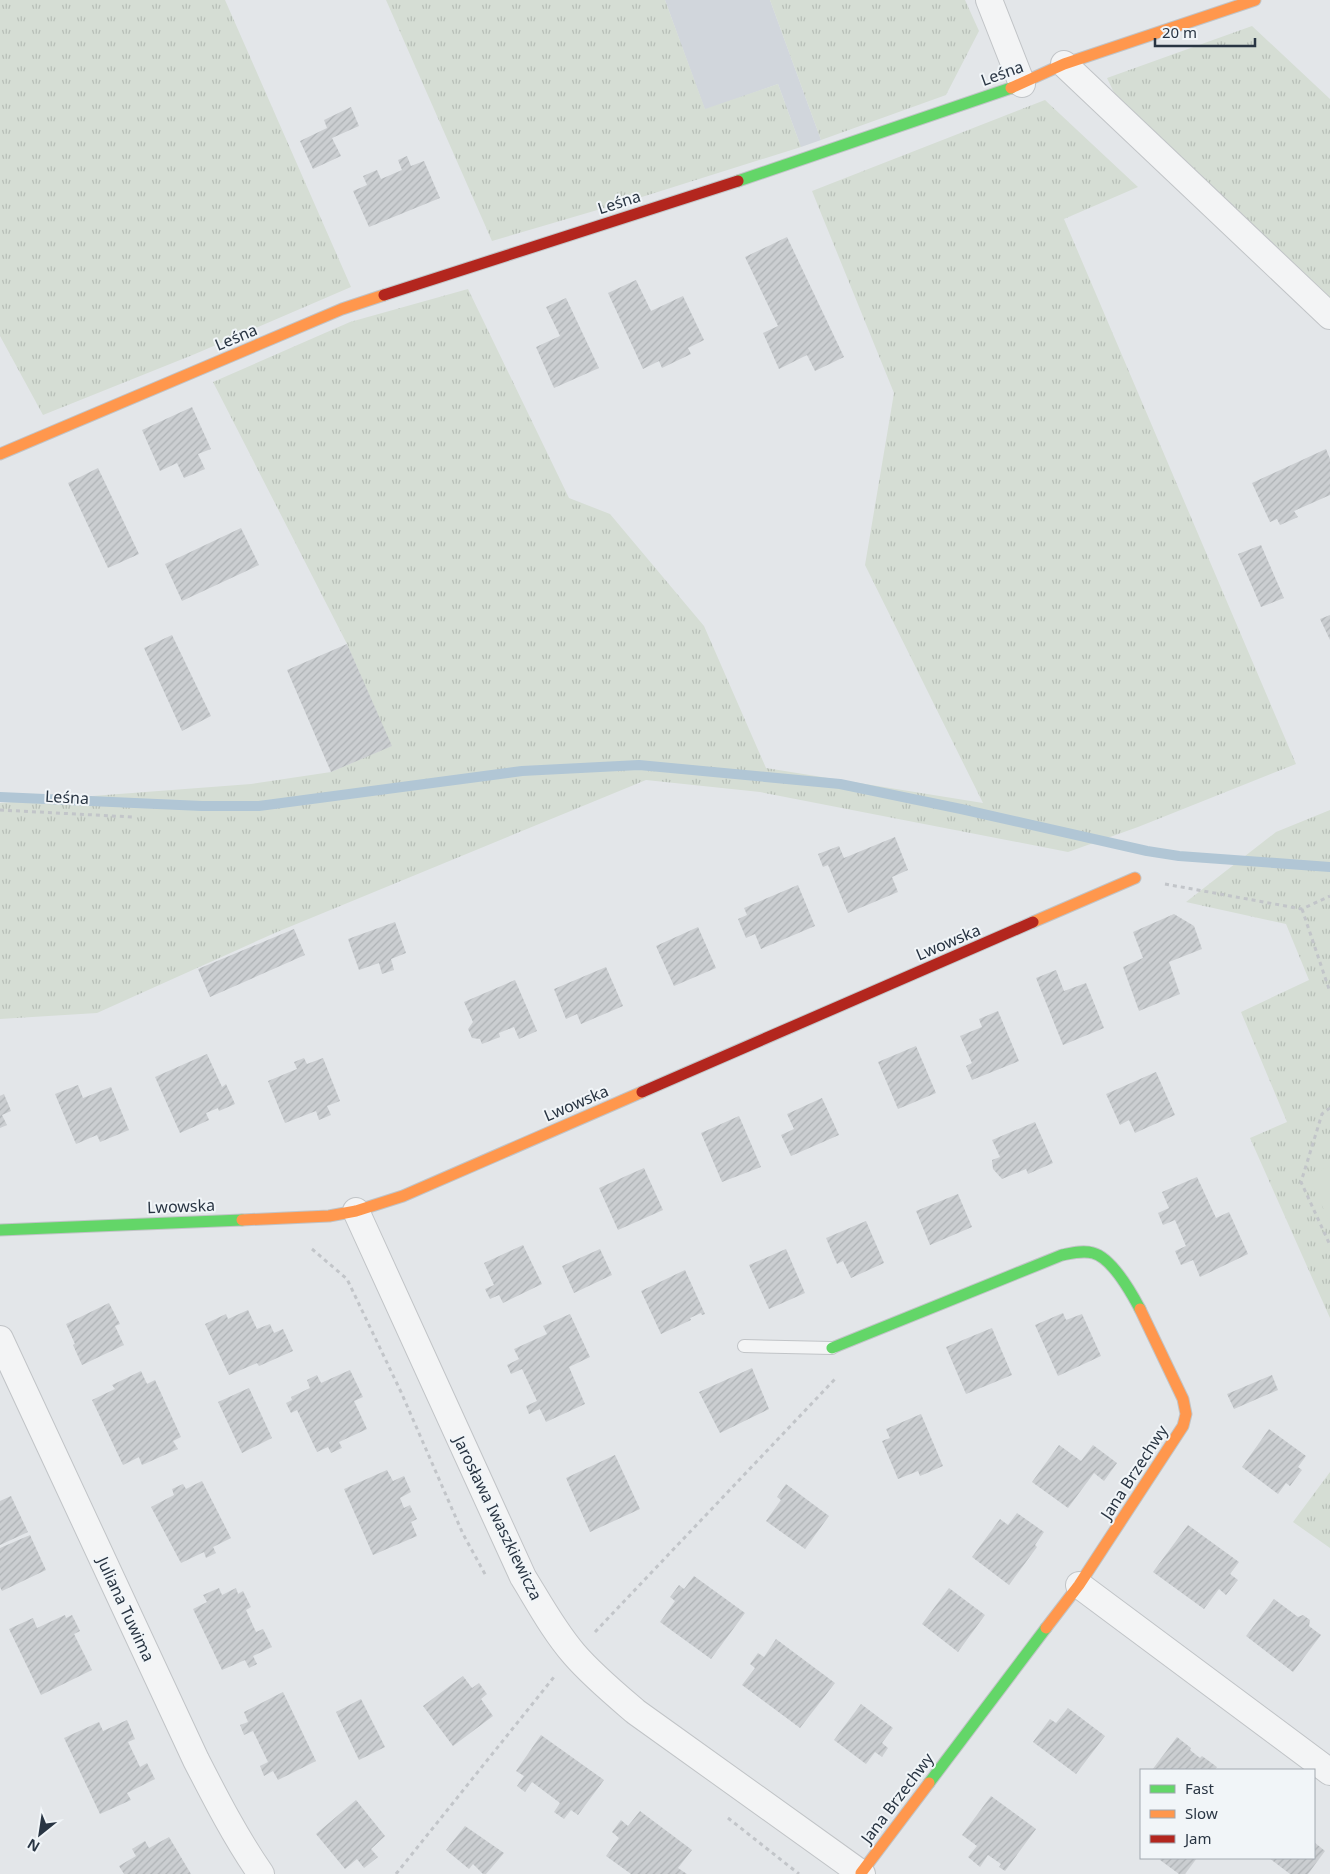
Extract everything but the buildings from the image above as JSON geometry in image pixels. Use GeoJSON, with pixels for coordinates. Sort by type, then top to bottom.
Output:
{"type":"FeatureCollection","features":[{"type":"Feature","properties":{"kind":"street"},"geometry":{"type":"LineString","coordinates":[[989,0],[1022,84]]}},
{"type":"Feature","properties":{"kind":"street","name":"Leśna"},"geometry":{"type":"LineString","coordinates":[[0,454],[342,309],[783,166],[1022,84],[1064,64],[1255,0]]}},
{"type":"Feature","properties":{"kind":"street"},"geometry":{"type":"LineString","coordinates":[[1064,64],[1330,316]]}},
{"type":"Feature","properties":{"kind":"street","name":"Lwowska"},"geometry":{"type":"LineString","coordinates":[[0,1230],[329,1216],[356,1211],[403,1196],[1135,878]]}},
{"type":"Feature","properties":{"kind":"street","name":"Jarosława Iwaszkiewicza"},"geometry":{"type":"LineString","coordinates":[[356,1211],[523,1577],[541,1608],[574,1654],[636,1712],[861,1874]]}},
{"type":"Feature","properties":{"kind":"street","name":"Jana Brzechwy"},"geometry":{"type":"LineString","coordinates":[[832,1348],[1062,1254],[1080,1252],[1096,1254],[1110,1264],[1124,1280],[1134,1297],[1183,1399],[1186,1414],[1183,1426],[1079,1584],[861,1874]]}},
{"type":"Feature","properties":{"kind":"street","name":"Juliana Tuwima"},"geometry":{"type":"LineString","coordinates":[[0,1339],[196,1760],[245,1851],[261,1874]]}},
{"type":"Feature","properties":{"kind":"street"},"geometry":{"type":"LineString","coordinates":[[1079,1584],[1330,1772]]}},
{"type":"Feature","properties":{"kind":"lane"},"geometry":{"type":"LineString","coordinates":[[744,1346],[832,1348]]}},
{"type":"Feature","properties":{"kind":"path","name":"Leśna"},"geometry":{"type":"LineString","coordinates":[[0,810],[132,817]]}},
{"type":"Feature","properties":{"kind":"path"},"geometry":{"type":"LineString","coordinates":[[1135,878],[1302,909],[1330,896]]}},
{"type":"Feature","properties":{"kind":"path"},"geometry":{"type":"LineString","coordinates":[[1302,909],[1330,992]]}},
{"type":"Feature","properties":{"kind":"path"},"geometry":{"type":"LineString","coordinates":[[1330,1108],[1322,1114],[1301,1182],[1330,1245]]}},
{"type":"Feature","properties":{"kind":"path"},"geometry":{"type":"LineString","coordinates":[[310,1248],[347,1279],[401,1392],[463,1534],[490,1583]]}},
{"type":"Feature","properties":{"kind":"path"},"geometry":{"type":"LineString","coordinates":[[574,1654],[843,1372],[832,1348]]}},
{"type":"Feature","properties":{"kind":"path"},"geometry":{"type":"LineString","coordinates":[[396,1874],[555,1675],[562,1682]]}},
{"type":"Feature","properties":{"kind":"path"},"geometry":{"type":"LineString","coordinates":[[721,1813],[799,1874]]}},
{"type":"Feature","properties":{"kind":"shaded area"},"geometry":{"type":"Polygon","coordinates":[[[665,0],[770,0],[821,140],[801,147],[778,84],[705,110],[665,0]]]}},
{"type":"Feature","properties":{"kind":"green space"},"geometry":{"type":"Polygon","coordinates":[[[0,0],[225,0],[351,287],[195,354],[43,415],[0,336],[0,0]]]}},
{"type":"Feature","properties":{"kind":"green space"},"geometry":{"type":"Polygon","coordinates":[[[386,0],[665,0],[705,109],[778,84],[801,147],[492,241],[386,0]]]}},
{"type":"Feature","properties":{"kind":"green space"},"geometry":{"type":"Polygon","coordinates":[[[770,0],[965,0],[979,31],[946,95],[821,140],[770,0]]]}},
{"type":"Feature","properties":{"kind":"green space"},"geometry":{"type":"Polygon","coordinates":[[[1252,26],[1330,99],[1330,299],[1117,99],[1107,78],[1252,26]]]}},
{"type":"Feature","properties":{"kind":"green space"},"geometry":{"type":"Polygon","coordinates":[[[1045,100],[1138,187],[1064,219],[1296,764],[1138,827],[1068,852],[760,792],[646,780],[277,932],[97,1013],[0,1019],[0,803],[251,784],[331,772],[391,746],[347,644],[213,382],[350,322],[468,289],[569,498],[610,514],[704,626],[766,768],[983,803],[865,565],[894,393],[812,191],[1045,100]]]}},
{"type":"Feature","properties":{"kind":"green space"},"geometry":{"type":"Polygon","coordinates":[[[1330,810],[1330,1318],[1250,1138],[1287,1122],[1241,1012],[1309,980],[1286,924],[1186,902],[1276,832],[1330,810]]]}},
{"type":"Feature","properties":{"kind":"green space"},"geometry":{"type":"Polygon","coordinates":[[[1330,1166],[1330,1224],[1309,1176],[1330,1166]]]}},
{"type":"Feature","properties":{"kind":"green space"},"geometry":{"type":"Polygon","coordinates":[[[1330,1472],[1330,1548],[1293,1522],[1330,1472]]]}},
{"type":"Feature","properties":{"kind":"waterway"},"geometry":{"type":"LineString","coordinates":[[0,797],[202,806],[259,806],[522,771],[639,765],[840,784],[1147,851],[1179,856],[1330,867]]}},
{"type":"Feature","properties":{"kind":"traffic: fast"},"geometry":{"type":"LineString","coordinates":[[738,181],[1011,88]]}},
{"type":"Feature","properties":{"kind":"traffic: fast"},"geometry":{"type":"LineString","coordinates":[[0,1230],[242,1220]]}},
{"type":"Feature","properties":{"kind":"traffic: fast"},"geometry":{"type":"LineString","coordinates":[[832,1348],[1062,1255],[1078,1252],[1093,1253],[1107,1261],[1120,1276],[1140,1309]]}},
{"type":"Feature","properties":{"kind":"traffic: fast"},"geometry":{"type":"LineString","coordinates":[[929,1783],[1046,1628]]}},
{"type":"Feature","properties":{"kind":"traffic: slow"},"geometry":{"type":"LineString","coordinates":[[1011,88],[1064,64],[1255,0]]}},
{"type":"Feature","properties":{"kind":"traffic: slow"},"geometry":{"type":"LineString","coordinates":[[0,454],[342,309],[384,295]]}},
{"type":"Feature","properties":{"kind":"traffic: slow"},"geometry":{"type":"LineString","coordinates":[[1033,922],[1135,878]]}},
{"type":"Feature","properties":{"kind":"traffic: slow"},"geometry":{"type":"LineString","coordinates":[[242,1220],[329,1216],[356,1211],[403,1196],[642,1092]]}},
{"type":"Feature","properties":{"kind":"traffic: slow"},"geometry":{"type":"LineString","coordinates":[[1046,1628],[1079,1585],[1183,1426],[1186,1414],[1183,1399],[1140,1309]]}},
{"type":"Feature","properties":{"kind":"traffic: slow"},"geometry":{"type":"LineString","coordinates":[[861,1873],[929,1783]]}},
{"type":"Feature","properties":{"kind":"traffic: jam"},"geometry":{"type":"LineString","coordinates":[[384,295],[738,181]]}},
{"type":"Feature","properties":{"kind":"traffic: jam"},"geometry":{"type":"LineString","coordinates":[[642,1092],[1033,922]]}}]}
